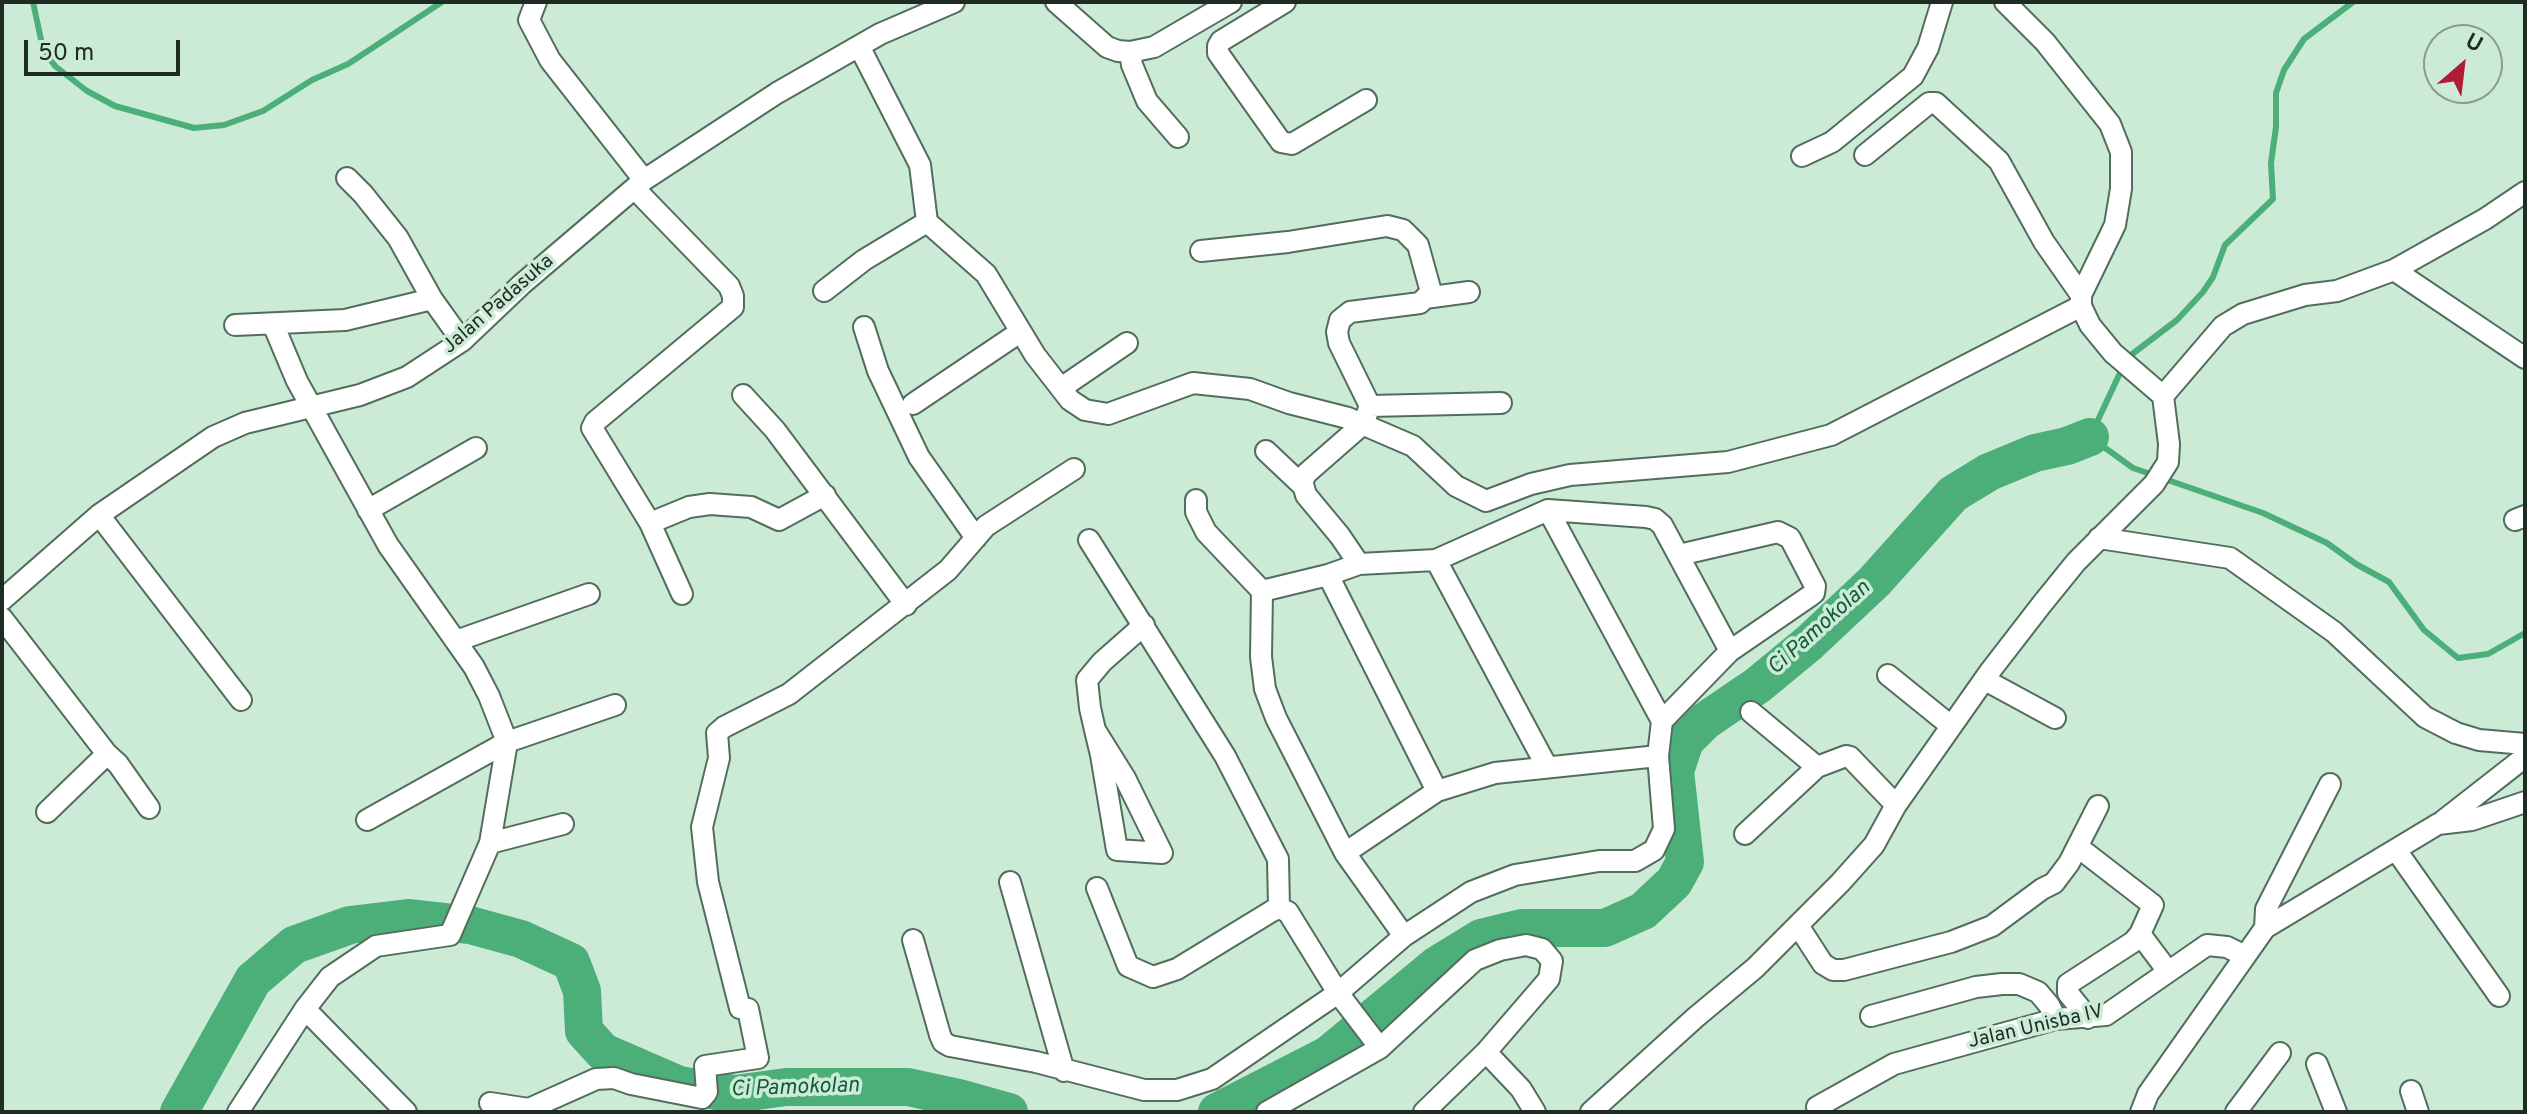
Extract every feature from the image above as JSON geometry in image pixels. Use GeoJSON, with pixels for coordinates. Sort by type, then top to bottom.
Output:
{"type":"FeatureCollection","features":[{"type":"Feature","properties":{"kind":"street"},"geometry":{"type":"LineString","coordinates":[[536,2],[529,20],[550,60],[640,184],[729,286],[733,296],[733,307],[593,425],[593,432],[650,523],[682,594]]}},
{"type":"Feature","properties":{"kind":"street"},"geometry":{"type":"LineString","coordinates":[[1056,2],[1107,47],[1130,52],[1154,47],[1231,2]]}},
{"type":"Feature","properties":{"kind":"street"},"geometry":{"type":"LineString","coordinates":[[1285,2],[1221,41],[1218,53],[1281,142],[1292,144],[1366,100]]}},
{"type":"Feature","properties":{"kind":"street"},"geometry":{"type":"LineString","coordinates":[[1802,156],[1832,142],[1913,76],[1928,48],[1942,2]]}},
{"type":"Feature","properties":{"kind":"street"},"geometry":{"type":"LineString","coordinates":[[1201,251],[1288,242],[1387,226],[1403,230],[1418,245],[1431,292],[1420,303],[1350,312],[1340,320],[1337,332],[1339,343],[1367,415],[1413,446],[1456,486],[1486,501],[1531,484],[1570,475],[1728,462],[1831,435],[2081,300],[2115,225],[2121,189],[2121,152],[2110,124],[2045,42],[2005,2]]}},
{"type":"Feature","properties":{"kind":"street","name":"Jalan Padasuka"},"geometry":{"type":"LineString","coordinates":[[2,600],[99,515],[213,437],[245,423],[360,395],[407,377],[462,341],[522,284],[640,184],[777,93],[880,34],[950,3]]}},
{"type":"Feature","properties":{"kind":"street"},"geometry":{"type":"LineString","coordinates":[[859,46],[920,165],[927,222],[986,274],[1020,332],[1070,400],[1085,410],[1108,414],[1193,383],[1250,389],[1367,415],[1501,403]]}},
{"type":"Feature","properties":{"kind":"street"},"geometry":{"type":"LineString","coordinates":[[1130,52],[1147,101],[1178,137]]}},
{"type":"Feature","properties":{"kind":"street"},"geometry":{"type":"LineString","coordinates":[[1865,155],[1929,103],[1936,103],[1999,161],[2081,300],[2090,325],[2120,359],[2163,396]]}},
{"type":"Feature","properties":{"kind":"street"},"geometry":{"type":"LineString","coordinates":[[347,178],[398,238],[432,299],[462,341]]}},
{"type":"Feature","properties":{"kind":"street"},"geometry":{"type":"LineString","coordinates":[[1591,1112],[1799,927],[1874,845],[1896,805],[1951,726],[2042,604],[2099,538],[2154,484],[2168,462],[2163,396],[2207,341],[2223,326],[2243,314],[2305,295],[2337,291],[2394,270],[2485,219],[2525,192]]}},
{"type":"Feature","properties":{"kind":"street"},"geometry":{"type":"LineString","coordinates":[[824,291],[864,260],[927,222]]}},
{"type":"Feature","properties":{"kind":"street"},"geometry":{"type":"LineString","coordinates":[[2394,270],[2525,358]]}},
{"type":"Feature","properties":{"kind":"street"},"geometry":{"type":"LineString","coordinates":[[1425,298],[1469,292]]}},
{"type":"Feature","properties":{"kind":"street"},"geometry":{"type":"LineString","coordinates":[[235,325],[345,320],[432,299]]}},
{"type":"Feature","properties":{"kind":"street"},"geometry":{"type":"LineString","coordinates":[[238,1112],[305,1009],[330,977],[376,946],[450,935],[490,843],[507,742],[489,696],[368,510],[311,408],[273,324]]}},
{"type":"Feature","properties":{"kind":"street"},"geometry":{"type":"LineString","coordinates":[[864,327],[878,371],[919,457],[976,538]]}},
{"type":"Feature","properties":{"kind":"street"},"geometry":{"type":"LineString","coordinates":[[913,404],[1020,332]]}},
{"type":"Feature","properties":{"kind":"street"},"geometry":{"type":"LineString","coordinates":[[1061,388],[1127,343]]}},
{"type":"Feature","properties":{"kind":"street"},"geometry":{"type":"LineString","coordinates":[[743,395],[775,430],[906,605]]}},
{"type":"Feature","properties":{"kind":"street"},"geometry":{"type":"LineString","coordinates":[[1302,485],[1307,473],[1367,415]]}},
{"type":"Feature","properties":{"kind":"street"},"geometry":{"type":"LineString","coordinates":[[368,510],[476,448]]}},
{"type":"Feature","properties":{"kind":"street"},"geometry":{"type":"LineString","coordinates":[[1266,451],[1302,485],[1306,495],[1359,564]]}},
{"type":"Feature","properties":{"kind":"street"},"geometry":{"type":"LineString","coordinates":[[490,1103],[530,1110],[596,1079],[614,1078],[702,1098],[706,1065],[758,1058],[748,1009],[740,1008],[708,882],[702,827],[719,758],[717,733],[789,694],[948,570],[986,526],[1074,469]]}},
{"type":"Feature","properties":{"kind":"street"},"geometry":{"type":"LineString","coordinates":[[650,523],[689,507],[710,504],[751,507],[779,520],[825,495]]}},
{"type":"Feature","properties":{"kind":"street"},"geometry":{"type":"LineString","coordinates":[[1196,500],[1196,512],[1206,532],[1262,591],[1261,657],[1265,689],[1276,718],[1345,853],[1404,936]]}},
{"type":"Feature","properties":{"kind":"street"},"geometry":{"type":"LineString","coordinates":[[1262,591],[1359,564],[1436,560],[1548,510],[1655,519],[1662,525],[1730,651]]}},
{"type":"Feature","properties":{"kind":"street"},"geometry":{"type":"LineString","coordinates":[[913,940],[943,1042],[950,1046],[1036,1062],[1144,1090],[1177,1090],[1212,1079],[1338,993],[1404,936],[1471,892],[1515,875],[1599,861],[1635,861],[1654,850],[1664,829],[1658,756],[1662,721],[1548,510]]}},
{"type":"Feature","properties":{"kind":"street"},"geometry":{"type":"LineString","coordinates":[[99,515],[241,700]]}},
{"type":"Feature","properties":{"kind":"street"},"geometry":{"type":"LineString","coordinates":[[1662,721],[1730,651],[1814,593],[1815,586],[1790,538],[1778,532],[1679,555]]}},
{"type":"Feature","properties":{"kind":"street"},"geometry":{"type":"LineString","coordinates":[[2099,538],[2230,558],[2334,632],[2425,717],[2456,733],[2479,740],[2525,744]]}},
{"type":"Feature","properties":{"kind":"street"},"geometry":{"type":"LineString","coordinates":[[1089,540],[1225,756],[1278,859],[1279,908]]}},
{"type":"Feature","properties":{"kind":"street"},"geometry":{"type":"LineString","coordinates":[[1436,560],[1547,767]]}},
{"type":"Feature","properties":{"kind":"street"},"geometry":{"type":"LineString","coordinates":[[1328,575],[1437,791]]}},
{"type":"Feature","properties":{"kind":"street"},"geometry":{"type":"LineString","coordinates":[[456,641],[589,594]]}},
{"type":"Feature","properties":{"kind":"street"},"geometry":{"type":"LineString","coordinates":[[2,618],[118,764],[149,808]]}},
{"type":"Feature","properties":{"kind":"street"},"geometry":{"type":"LineString","coordinates":[[1095,730],[1125,778],[1162,853],[1117,850],[1095,730],[1087,680],[1102,662],[1144,625]]}},
{"type":"Feature","properties":{"kind":"street"},"geometry":{"type":"LineString","coordinates":[[1888,675],[1951,726]]}},
{"type":"Feature","properties":{"kind":"street"},"geometry":{"type":"LineString","coordinates":[[1985,680],[2055,718]]}},
{"type":"Feature","properties":{"kind":"street"},"geometry":{"type":"LineString","coordinates":[[367,820],[507,742],[615,705]]}},
{"type":"Feature","properties":{"kind":"street"},"geometry":{"type":"LineString","coordinates":[[1751,712],[1817,767]]}},
{"type":"Feature","properties":{"kind":"street"},"geometry":{"type":"LineString","coordinates":[[47,812],[107,754]]}},
{"type":"Feature","properties":{"kind":"street"},"geometry":{"type":"LineString","coordinates":[[1345,853],[1437,791],[1495,773],[1658,756]]}},
{"type":"Feature","properties":{"kind":"street"},"geometry":{"type":"LineString","coordinates":[[1745,834],[1817,767],[1846,756],[1896,805]]}},
{"type":"Feature","properties":{"kind":"street"},"geometry":{"type":"LineString","coordinates":[[2141,1112],[2148,1094],[2265,928],[2438,824],[2525,757]]}},
{"type":"Feature","properties":{"kind":"street"},"geometry":{"type":"LineString","coordinates":[[2265,928],[2266,909],[2330,784]]}},
{"type":"Feature","properties":{"kind":"street"},"geometry":{"type":"LineString","coordinates":[[2438,824],[2472,820],[2525,802]]}},
{"type":"Feature","properties":{"kind":"street"},"geometry":{"type":"LineString","coordinates":[[1799,927],[1823,964],[1833,970],[1844,970],[1942,945],[1992,926],[2054,883],[2078,847],[2098,806]]}},
{"type":"Feature","properties":{"kind":"street"},"geometry":{"type":"LineString","coordinates":[[490,843],[563,824]]}},
{"type":"Feature","properties":{"kind":"street"},"geometry":{"type":"LineString","coordinates":[[2078,847],[2153,905],[2133,942],[2068,984],[2068,993],[2088,1018]]}},
{"type":"Feature","properties":{"kind":"street"},"geometry":{"type":"LineString","coordinates":[[2396,850],[2499,996]]}},
{"type":"Feature","properties":{"kind":"street"},"geometry":{"type":"LineString","coordinates":[[1010,882],[1064,1071]]}},
{"type":"Feature","properties":{"kind":"street"},"geometry":{"type":"LineString","coordinates":[[1097,888],[1128,966],[1153,977],[1177,969],[1279,908]]}},
{"type":"Feature","properties":{"kind":"street"},"geometry":{"type":"LineString","coordinates":[[1279,908],[1288,912],[1338,993],[1376,1043]]}},
{"type":"Feature","properties":{"kind":"street"},"geometry":{"type":"LineString","coordinates":[[2140,934],[2167,970]]}},
{"type":"Feature","properties":{"kind":"street"},"geometry":{"type":"LineString","coordinates":[[1267,1112],[1376,1043],[1475,960],[1500,950],[1526,945],[1542,949],[1552,961],[1549,979],[1486,1052],[1424,1112]]}},
{"type":"Feature","properties":{"kind":"street","name":"Jalan Unisba lV"},"geometry":{"type":"LineString","coordinates":[[1817,1107],[1894,1064],[2056,1019],[2106,1015],[2207,945],[2227,947],[2245,956]]}},
{"type":"Feature","properties":{"kind":"street"},"geometry":{"type":"LineString","coordinates":[[1871,1016],[1976,987],[2019,984],[2038,992],[2056,1019]]}},
{"type":"Feature","properties":{"kind":"street"},"geometry":{"type":"LineString","coordinates":[[305,1009],[406,1112]]}},
{"type":"Feature","properties":{"kind":"street"},"geometry":{"type":"LineString","coordinates":[[1486,1052],[1521,1089],[1535,1112]]}},
{"type":"Feature","properties":{"kind":"street"},"geometry":{"type":"LineString","coordinates":[[2236,1112],[2280,1053]]}},
{"type":"Feature","properties":{"kind":"street"},"geometry":{"type":"LineString","coordinates":[[2317,1064],[2336,1112]]}},
{"type":"Feature","properties":{"kind":"street"},"geometry":{"type":"LineString","coordinates":[[2411,1091],[2418,1112]]}},
{"type":"Feature","properties":{"kind":"waterway"},"geometry":{"type":"LineString","coordinates":[[33,2],[43,49],[55,66],[87,91],[115,106],[194,128],[224,125],[263,111],[312,80],[348,64],[442,2]]}},
{"type":"Feature","properties":{"kind":"waterway"},"geometry":{"type":"LineString","coordinates":[[2353,2],[2304,39],[2284,70],[2276,93],[2276,127],[2271,163],[2273,199],[2225,245],[2213,277],[2203,292],[2177,320],[2127,358],[2090,437],[2133,468],[2263,513],[2327,543],[2389,582],[2424,630],[2458,658],[2488,654],[2525,633]]}},
{"type":"Feature","properties":{"kind":"waterway","name":"Ci Pamokolan"},"geometry":{"type":"LineString","coordinates":[[1217,1112],[1328,1055],[1437,965],[1481,938],[1522,928],[1605,928],[1643,911],[1674,882],[1685,862],[1675,771],[1685,741],[1705,721],[1758,685],[1809,643],[1874,582],[1953,494],[1989,472],[2035,453],[2090,437]]}},
{"type":"Feature","properties":{"kind":"waterway","name":"Ci Pamokolan"},"geometry":{"type":"LineString","coordinates":[[179,1112],[253,980],[294,945],[350,925],[408,918],[470,925],[521,939],[571,962],[582,991],[584,1031],[603,1052],[679,1085],[735,1094],[786,1087],[908,1087],[1009,1112]]}}]}
